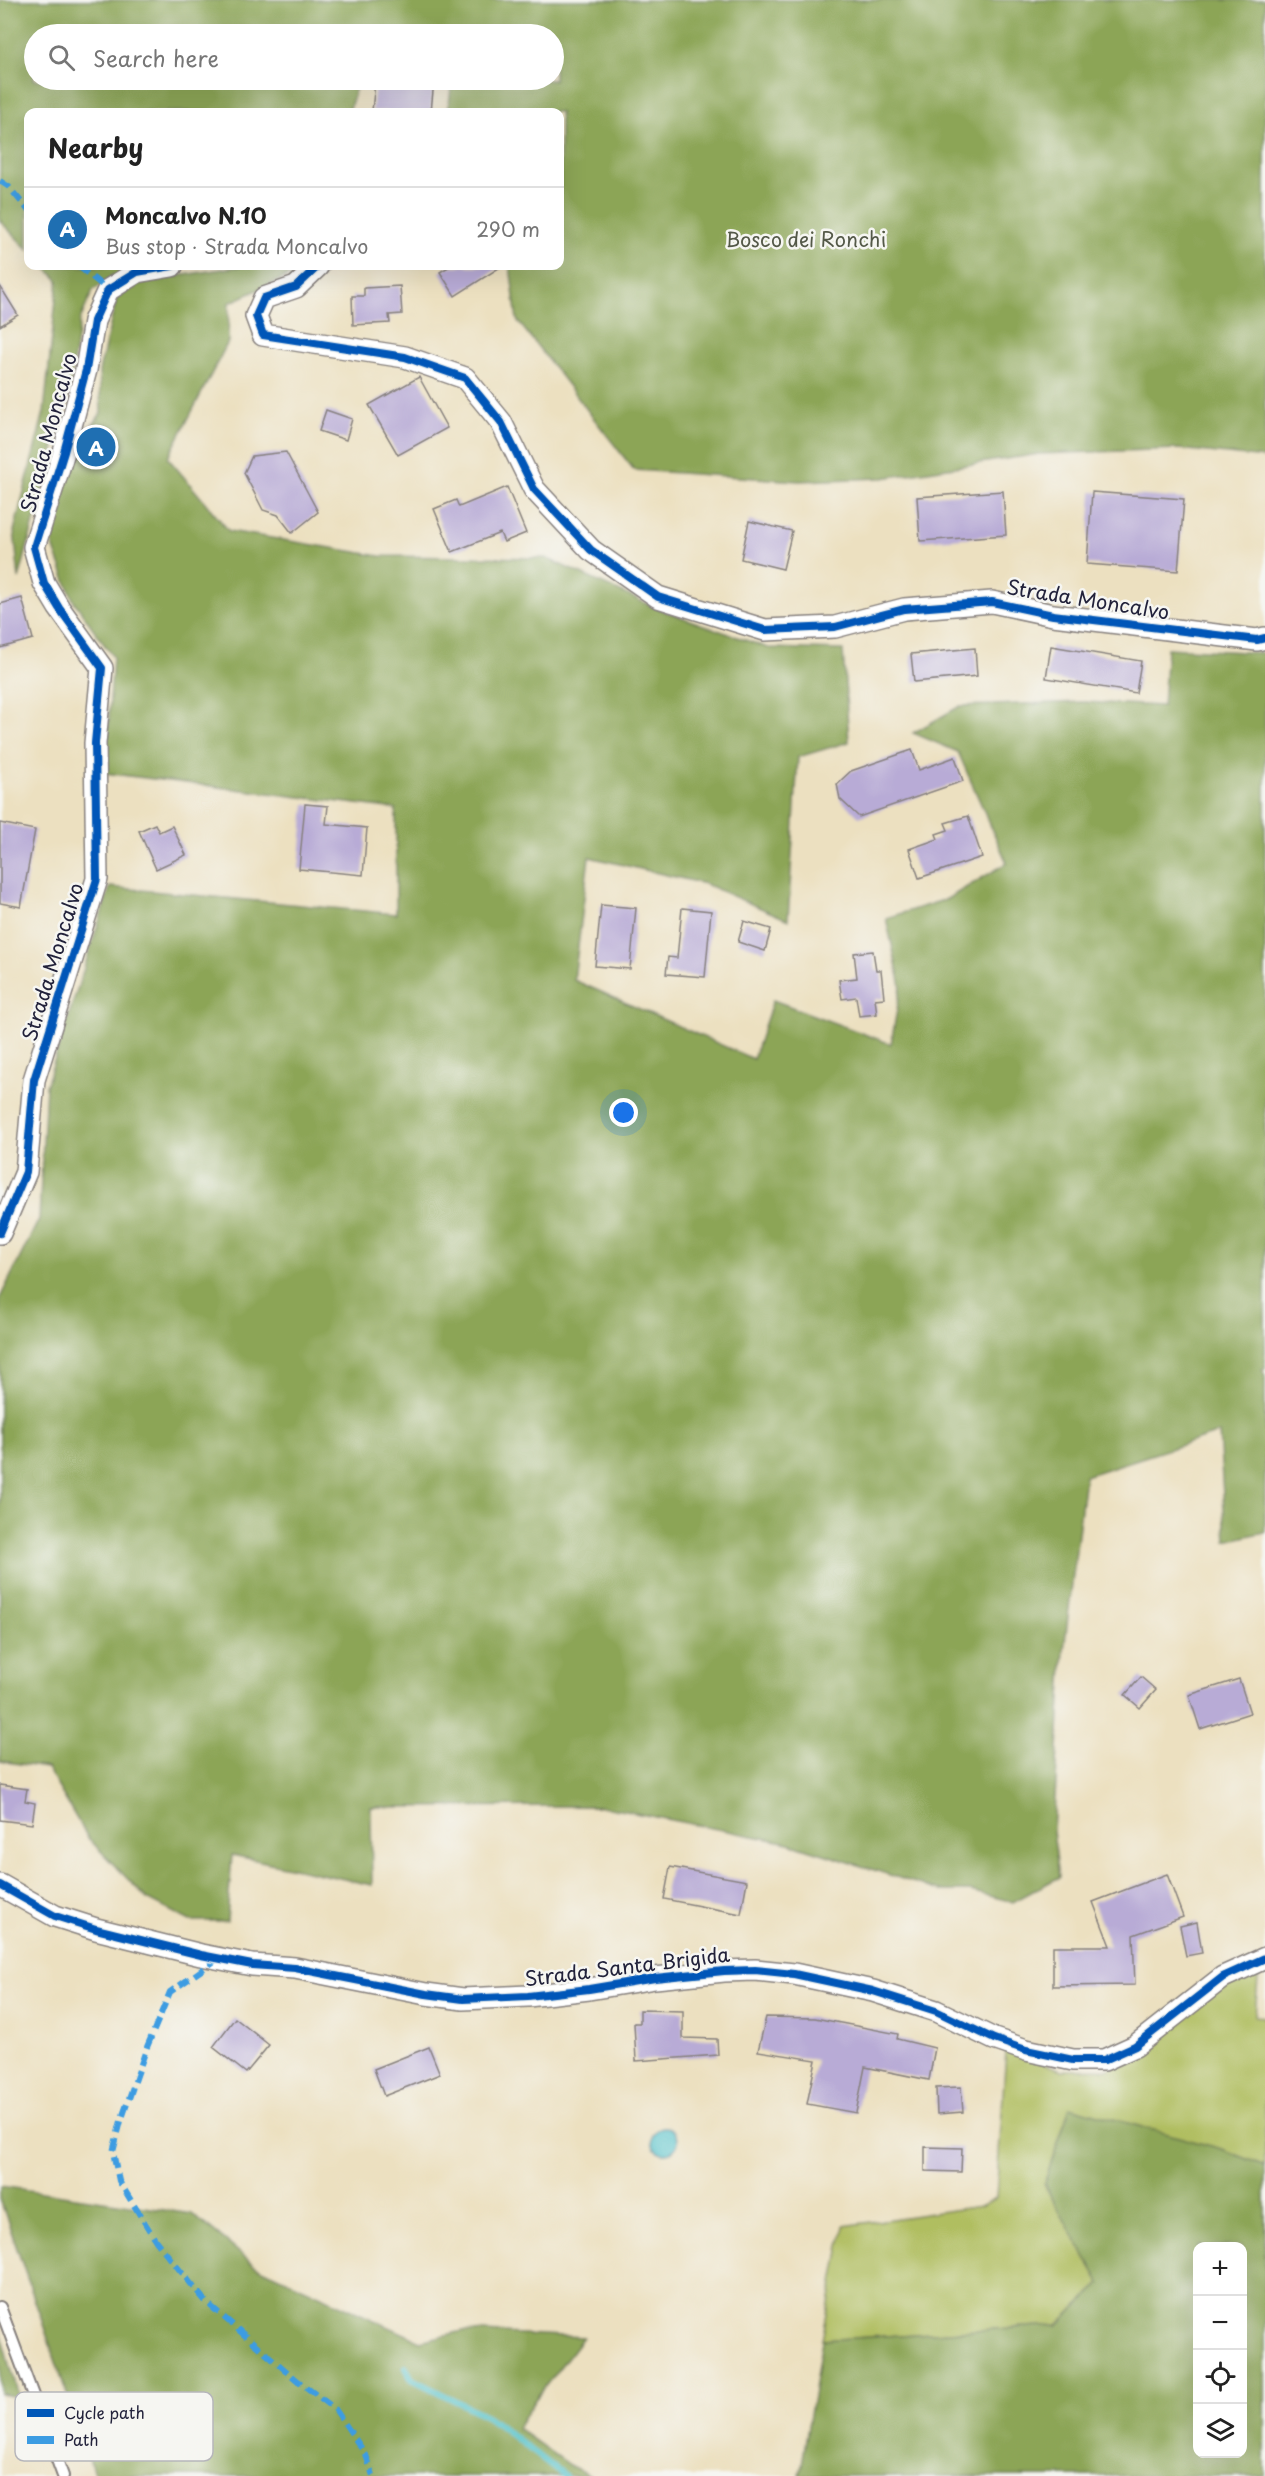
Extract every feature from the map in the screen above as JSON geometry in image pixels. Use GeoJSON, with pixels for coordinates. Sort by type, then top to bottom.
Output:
{"type":"FeatureCollection","features":[{"type":"Feature","properties":{"kind":"street","name":"Strada Moncalvo"},"geometry":{"type":"LineString","coordinates":[[0,1233],[26,1172],[34,1080],[97,879],[94,743],[102,668],[44,583],[34,547],[64,452],[86,370],[94,321],[108,290],[136,272],[148,270]]}},
{"type":"Feature","properties":{"kind":"street","name":"Strada Moncalvo"},"geometry":{"type":"LineString","coordinates":[[314,270],[297,287],[264,298],[256,316],[263,334],[405,357],[465,378],[501,422],[534,489],[591,550],[658,597],[765,630],[835,627],[904,609],[992,602],[1053,615],[1245,639],[1265,638]]}},
{"type":"Feature","properties":{"kind":"street","name":"Strada Santa Brigida"},"geometry":{"type":"LineString","coordinates":[[0,1885],[55,1916],[96,1929],[201,1955],[252,1965],[296,1968],[426,1994],[463,1999],[528,1996],[724,1971],[755,1970],[794,1974],[873,1991],[936,2011],[994,2039],[1026,2050],[1073,2060],[1104,2060],[1135,2046],[1223,1977],[1265,1958]]}},
{"type":"Feature","properties":{"kind":"lane"},"geometry":{"type":"LineString","coordinates":[[0,2307],[32,2392]]}},
{"type":"Feature","properties":{"kind":"lane"},"geometry":{"type":"LineString","coordinates":[[57,2461],[63,2476]]}},
{"type":"Feature","properties":{"kind":"green space","name":"Bosco dei Ronchi"},"geometry":{"type":"Polygon","coordinates":[[[0,0],[1265,0],[1265,458],[1179,449],[1039,454],[883,478],[799,481],[634,470],[517,320],[511,270],[564,270],[564,108],[448,108],[451,90],[564,90],[564,24],[24,24],[24,90],[355,90],[350,108],[24,108],[24,246],[0,221],[0,0]]]}},
{"type":"Feature","properties":{"kind":"green space"},"geometry":{"type":"Polygon","coordinates":[[[48,270],[124,270],[93,290],[80,320],[69,390],[19,579],[14,531],[44,412],[58,280],[48,270]]]}},
{"type":"Feature","properties":{"kind":"green space"},"geometry":{"type":"Polygon","coordinates":[[[216,270],[299,271],[229,303],[228,342],[168,458],[229,531],[380,556],[546,558],[656,608],[768,648],[843,650],[849,742],[798,757],[788,920],[705,884],[589,857],[574,980],[753,1059],[773,1000],[891,1044],[901,986],[886,918],[947,899],[1007,863],[958,752],[913,733],[960,706],[1085,702],[1163,706],[1167,648],[1265,653],[1265,1369],[1262,1369],[1265,1376],[1265,1532],[1226,1541],[1219,1433],[1085,1476],[1064,1650],[1053,1831],[1059,1877],[1013,1902],[970,1891],[940,1891],[789,1843],[599,1806],[371,1807],[372,1885],[232,1855],[227,1921],[190,1921],[147,1899],[88,1838],[47,1768],[0,1761],[0,1298],[39,1219],[46,1086],[110,887],[396,914],[396,809],[105,773],[113,657],[73,600],[52,543],[73,456],[101,413],[99,371],[117,297],[144,281],[216,270]]]}},
{"type":"Feature","properties":{"kind":"green space"},"geometry":{"type":"Polygon","coordinates":[[[1259,1967],[1255,2016],[1265,2017],[1265,2166],[1222,2149],[1044,2184],[1101,2284],[1057,2325],[822,2340],[844,2226],[980,2206],[996,2198],[1006,2051],[1062,2070],[1109,2069],[1228,1982],[1259,1967]]]}},
{"type":"Feature","properties":{"kind":"green space"},"geometry":{"type":"Polygon","coordinates":[[[1070,2107],[1222,2149],[1265,2166],[1265,2476],[800,2476],[822,2340],[1057,2325],[1101,2284],[1044,2184],[1070,2107]]]}},
{"type":"Feature","properties":{"kind":"green space"},"geometry":{"type":"Polygon","coordinates":[[[0,2186],[192,2214],[256,2266],[420,2341],[463,2331],[583,2337],[534,2401],[517,2428],[569,2465],[591,2476],[95,2476],[90,2461],[213,2461],[213,2392],[66,2392],[0,2199],[0,2186]]]}},
{"type":"Feature","properties":{"kind":"green space"},"geometry":{"type":"Polygon","coordinates":[[[0,2328],[18,2392],[15,2392],[15,2396],[0,2394],[0,2328]]]}},
{"type":"Feature","properties":{"kind":"water"},"geometry":{"type":"Polygon","coordinates":[[[665,2127],[674,2131],[678,2140],[674,2149],[665,2153],[656,2149],[652,2140],[656,2131],[665,2127]]]}},
{"type":"Feature","properties":{"kind":"building"},"geometry":{"type":"Polygon","coordinates":[[[374,90],[433,90],[431,108],[372,108],[374,90]]]}},
{"type":"Feature","properties":{"kind":"building"},"geometry":{"type":"Polygon","coordinates":[[[443,270],[496,270],[455,296],[440,272],[443,270]]]}},
{"type":"Feature","properties":{"kind":"building"},"geometry":{"type":"Polygon","coordinates":[[[0,286],[18,315],[0,326],[0,286]]]}},
{"type":"Feature","properties":{"kind":"building"},"geometry":{"type":"Polygon","coordinates":[[[400,286],[402,314],[389,315],[390,323],[353,325],[352,296],[364,296],[364,288],[400,286]]]}},
{"type":"Feature","properties":{"kind":"building"},"geometry":{"type":"Polygon","coordinates":[[[419,377],[447,428],[398,455],[369,405],[419,377]]]}},
{"type":"Feature","properties":{"kind":"building"},"geometry":{"type":"Polygon","coordinates":[[[326,410],[352,419],[346,440],[319,431],[326,410]]]}},
{"type":"Feature","properties":{"kind":"building"},"geometry":{"type":"Polygon","coordinates":[[[286,452],[318,512],[292,533],[278,515],[263,510],[244,473],[252,456],[286,452]]]}},
{"type":"Feature","properties":{"kind":"building"},"geometry":{"type":"Polygon","coordinates":[[[507,487],[526,533],[504,542],[500,533],[452,552],[434,509],[456,500],[459,507],[507,487]]]}},
{"type":"Feature","properties":{"kind":"building"},"geometry":{"type":"Polygon","coordinates":[[[1003,491],[1006,535],[920,541],[917,497],[1003,491]]]}},
{"type":"Feature","properties":{"kind":"building"},"geometry":{"type":"Polygon","coordinates":[[[1092,492],[1184,499],[1178,571],[1087,564],[1092,492]]]}},
{"type":"Feature","properties":{"kind":"building"},"geometry":{"type":"Polygon","coordinates":[[[749,521],[792,531],[783,569],[741,559],[749,521]]]}},
{"type":"Feature","properties":{"kind":"building"},"geometry":{"type":"Polygon","coordinates":[[[22,598],[33,639],[0,648],[0,604],[22,598]]]}},
{"type":"Feature","properties":{"kind":"building"},"geometry":{"type":"Polygon","coordinates":[[[1051,646],[1141,661],[1136,693],[1046,678],[1051,646]]]}},
{"type":"Feature","properties":{"kind":"building"},"geometry":{"type":"Polygon","coordinates":[[[975,648],[977,676],[914,682],[911,654],[975,648]]]}},
{"type":"Feature","properties":{"kind":"building"},"geometry":{"type":"Polygon","coordinates":[[[912,750],[919,770],[955,757],[963,781],[859,817],[840,799],[837,784],[851,771],[912,750]]]}},
{"type":"Feature","properties":{"kind":"building"},"geometry":{"type":"Polygon","coordinates":[[[305,804],[328,806],[326,824],[367,828],[363,875],[299,869],[305,804]]]}},
{"type":"Feature","properties":{"kind":"building"},"geometry":{"type":"Polygon","coordinates":[[[968,816],[982,857],[919,878],[909,849],[938,839],[936,834],[948,830],[945,823],[968,816]]]}},
{"type":"Feature","properties":{"kind":"building"},"geometry":{"type":"Polygon","coordinates":[[[0,823],[35,830],[21,907],[0,903],[0,823]]]}},
{"type":"Feature","properties":{"kind":"building"},"geometry":{"type":"Polygon","coordinates":[[[155,824],[159,832],[172,826],[186,855],[156,869],[139,831],[155,824]]]}},
{"type":"Feature","properties":{"kind":"building"},"geometry":{"type":"Polygon","coordinates":[[[601,905],[636,908],[630,969],[595,966],[601,905]]]}},
{"type":"Feature","properties":{"kind":"building"},"geometry":{"type":"Polygon","coordinates":[[[682,908],[711,911],[705,977],[666,974],[668,957],[677,958],[682,908]]]}},
{"type":"Feature","properties":{"kind":"building"},"geometry":{"type":"Polygon","coordinates":[[[744,921],[771,929],[765,951],[738,942],[744,921]]]}},
{"type":"Feature","properties":{"kind":"building"},"geometry":{"type":"Polygon","coordinates":[[[873,951],[876,970],[881,970],[884,998],[875,999],[877,1014],[859,1016],[856,997],[842,999],[839,980],[857,978],[854,953],[873,951]]]}},
{"type":"Feature","properties":{"kind":"building"},"geometry":{"type":"Polygon","coordinates":[[[1141,1677],[1156,1690],[1140,1708],[1125,1695],[1141,1677]]]}},
{"type":"Feature","properties":{"kind":"building"},"geometry":{"type":"Polygon","coordinates":[[[1239,1679],[1250,1713],[1200,1729],[1189,1695],[1239,1679]]]}},
{"type":"Feature","properties":{"kind":"building"},"geometry":{"type":"Polygon","coordinates":[[[0,1785],[27,1789],[25,1801],[35,1803],[32,1824],[0,1820],[0,1785]]]}},
{"type":"Feature","properties":{"kind":"building"},"geometry":{"type":"Polygon","coordinates":[[[670,1867],[747,1881],[741,1914],[664,1899],[670,1867]]]}},
{"type":"Feature","properties":{"kind":"building"},"geometry":{"type":"Polygon","coordinates":[[[1167,1874],[1183,1917],[1133,1935],[1135,1985],[1053,1986],[1053,1946],[1110,1946],[1093,1902],[1167,1874]]]}},
{"type":"Feature","properties":{"kind":"building"},"geometry":{"type":"Polygon","coordinates":[[[1197,1922],[1202,1953],[1186,1956],[1180,1926],[1197,1922]]]}},
{"type":"Feature","properties":{"kind":"building"},"geometry":{"type":"Polygon","coordinates":[[[640,2010],[683,2011],[683,2038],[717,2039],[718,2055],[636,2061],[634,2023],[640,2023],[640,2010]]]}},
{"type":"Feature","properties":{"kind":"building"},"geometry":{"type":"Polygon","coordinates":[[[766,2017],[815,2018],[898,2034],[897,2039],[935,2048],[929,2080],[865,2067],[856,2113],[807,2104],[816,2060],[758,2051],[766,2017]]]}},
{"type":"Feature","properties":{"kind":"building"},"geometry":{"type":"Polygon","coordinates":[[[235,2018],[269,2045],[246,2073],[213,2047],[235,2018]]]}},
{"type":"Feature","properties":{"kind":"building"},"geometry":{"type":"Polygon","coordinates":[[[429,2047],[440,2074],[384,2096],[374,2069],[429,2047]]]}},
{"type":"Feature","properties":{"kind":"building"},"geometry":{"type":"Polygon","coordinates":[[[961,2087],[963,2112],[937,2114],[936,2088],[961,2087]]]}},
{"type":"Feature","properties":{"kind":"building"},"geometry":{"type":"Polygon","coordinates":[[[925,2147],[962,2148],[961,2172],[925,2171],[925,2147]]]}},
{"type":"Feature","properties":{"kind":"waterway"},"geometry":{"type":"LineString","coordinates":[[406,2368],[412,2379],[488,2417],[565,2476]]}},
{"type":"Feature","properties":{"kind":"marked path"},"geometry":{"type":"LineString","coordinates":[[0,181],[9,187],[24,205]]}},
{"type":"Feature","properties":{"kind":"marked path"},"geometry":{"type":"LineString","coordinates":[[83,270],[108,290]]}},
{"type":"Feature","properties":{"kind":"marked path"},"geometry":{"type":"LineString","coordinates":[[219,1958],[170,1992],[147,2047],[121,2121],[113,2152],[119,2181],[156,2241],[206,2302],[298,2381],[335,2409],[366,2455],[373,2476]]}},
{"type":"Feature","properties":{"kind":"cycle path"},"geometry":{"type":"LineString","coordinates":[[0,1233],[26,1172],[34,1080],[97,879],[95,743],[102,668],[44,583],[34,547],[64,452],[86,370],[94,321],[108,290],[137,272],[149,270]]}},
{"type":"Feature","properties":{"kind":"cycle path"},"geometry":{"type":"LineString","coordinates":[[314,270],[296,287],[264,298],[256,316],[263,335],[405,357],[465,378],[501,422],[534,489],[591,550],[658,597],[765,630],[835,627],[904,609],[992,602],[1053,615],[1257,640],[1265,638]]}},
{"type":"Feature","properties":{"kind":"cycle path"},"geometry":{"type":"LineString","coordinates":[[0,1885],[55,1916],[96,1929],[201,1955],[252,1965],[295,1968],[463,1999],[528,1996],[724,1971],[755,1970],[794,1974],[873,1991],[936,2011],[994,2039],[1026,2050],[1073,2060],[1104,2060],[1135,2046],[1223,1977],[1265,1958]]}},
{"type":"Feature","properties":{"kind":"place","name":"Moncalvo N.10"},"geometry":{"type":"Point","coordinates":[96,447]}}]}
